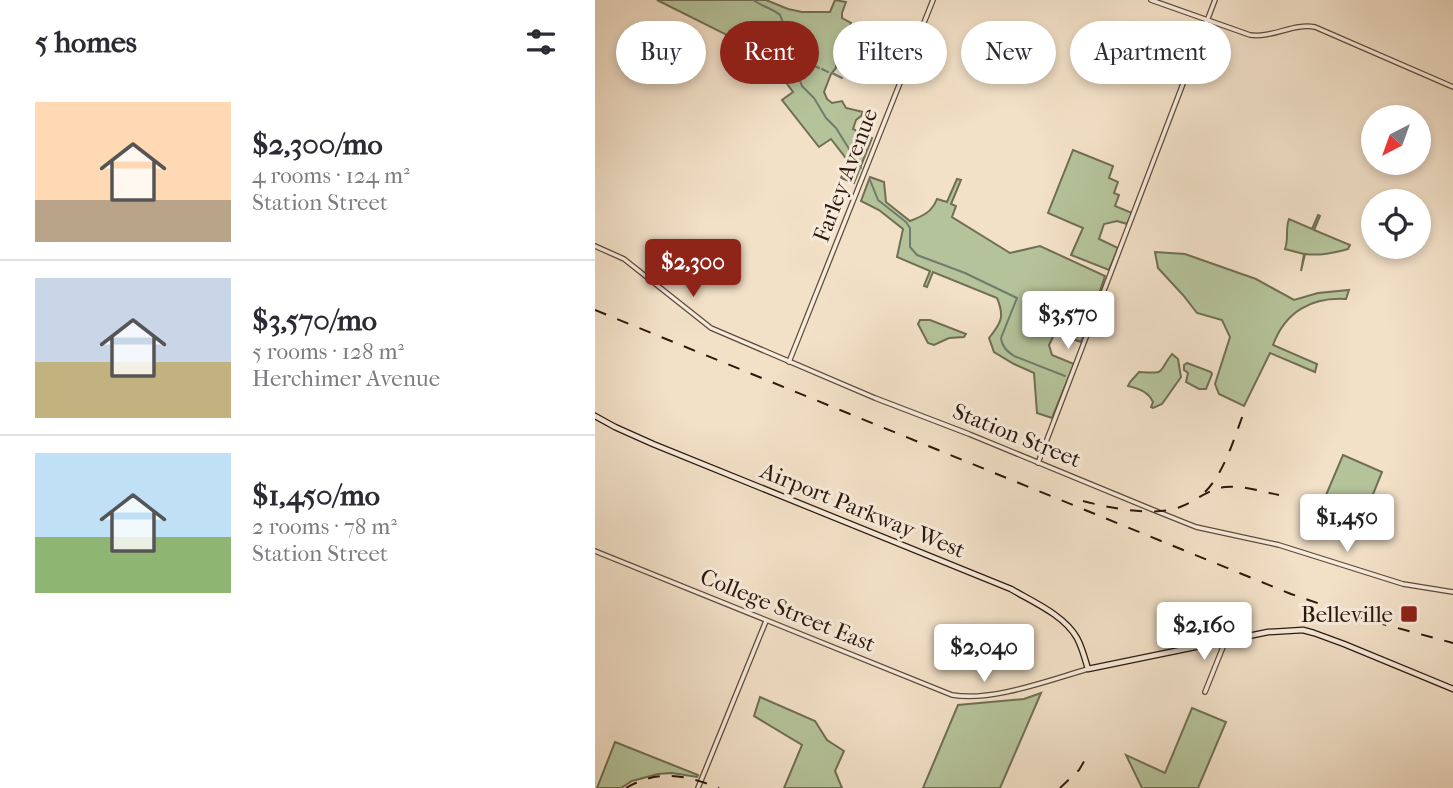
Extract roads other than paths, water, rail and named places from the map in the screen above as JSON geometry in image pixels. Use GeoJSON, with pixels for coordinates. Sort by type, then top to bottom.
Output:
{"type":"FeatureCollection","features":[{"type":"Feature","properties":{"kind":"main road","name":"Airport Parkway West"},"geometry":{"type":"LineString","coordinates":[[595,416],[653,444],[1011,589],[1039,605],[1069,628],[1077,638],[1088,669]]}},
{"type":"Feature","properties":{"kind":"main road","name":"College Street East"},"geometry":{"type":"LineString","coordinates":[[1088,669],[1226,640],[1303,630],[1314,632],[1453,689]]}},
{"type":"Feature","properties":{"kind":"street","name":"Farley Avenue"},"geometry":{"type":"LineString","coordinates":[[789,362],[933,0]]}},
{"type":"Feature","properties":{"kind":"street"},"geometry":{"type":"LineString","coordinates":[[1151,0],[1250,35],[1259,36],[1299,26],[1315,27],[1453,87]]}},
{"type":"Feature","properties":{"kind":"street"},"geometry":{"type":"LineString","coordinates":[[1038,463],[1215,0]]}},
{"type":"Feature","properties":{"kind":"street","name":"Station Street"},"geometry":{"type":"LineString","coordinates":[[595,246],[624,259],[711,328],[875,398],[1196,527],[1279,545],[1403,584],[1453,592]]}},
{"type":"Feature","properties":{"kind":"street","name":"College Street East"},"geometry":{"type":"LineString","coordinates":[[595,551],[939,690],[966,698],[1011,691],[1088,669]]}},
{"type":"Feature","properties":{"kind":"street"},"geometry":{"type":"LineString","coordinates":[[698,788],[766,621]]}},
{"type":"Feature","properties":{"kind":"street"},"geometry":{"type":"LineString","coordinates":[[1205,692],[1226,640]]}},
{"type":"Feature","properties":{"kind":"waterway"},"geometry":{"type":"LineString","coordinates":[[753,0],[780,15],[790,40],[802,86],[836,128],[861,168]]}},
{"type":"Feature","properties":{"kind":"waterway"},"geometry":{"type":"LineString","coordinates":[[822,69],[828,72]]}},
{"type":"Feature","properties":{"kind":"waterway"},"geometry":{"type":"LineString","coordinates":[[870,180],[878,200],[910,228],[910,247],[917,255],[965,273],[1017,298],[1001,338],[1007,350],[1014,356],[1065,376]]}},
{"type":"Feature","properties":{"kind":"railway"},"geometry":{"type":"LineString","coordinates":[[595,310],[1291,594],[1364,619],[1453,643]]}},
{"type":"Feature","properties":{"kind":"railway"},"geometry":{"type":"LineString","coordinates":[[1205,492],[1219,474],[1246,407]]}},
{"type":"Feature","properties":{"kind":"railway"},"geometry":{"type":"LineString","coordinates":[[1083,501],[1119,509],[1158,511],[1180,507],[1213,490],[1225,487],[1279,495]]}},
{"type":"Feature","properties":{"kind":"railway"},"geometry":{"type":"LineString","coordinates":[[1060,788],[1079,770],[1089,753]]}},
{"type":"Feature","properties":{"kind":"railway"},"geometry":{"type":"LineString","coordinates":[[626,788],[661,776],[684,777],[719,788]]}},
{"type":"Feature","properties":{"kind":"place","name":"Belleville"},"geometry":{"type":"Point","coordinates":[1409,614]}}]}
